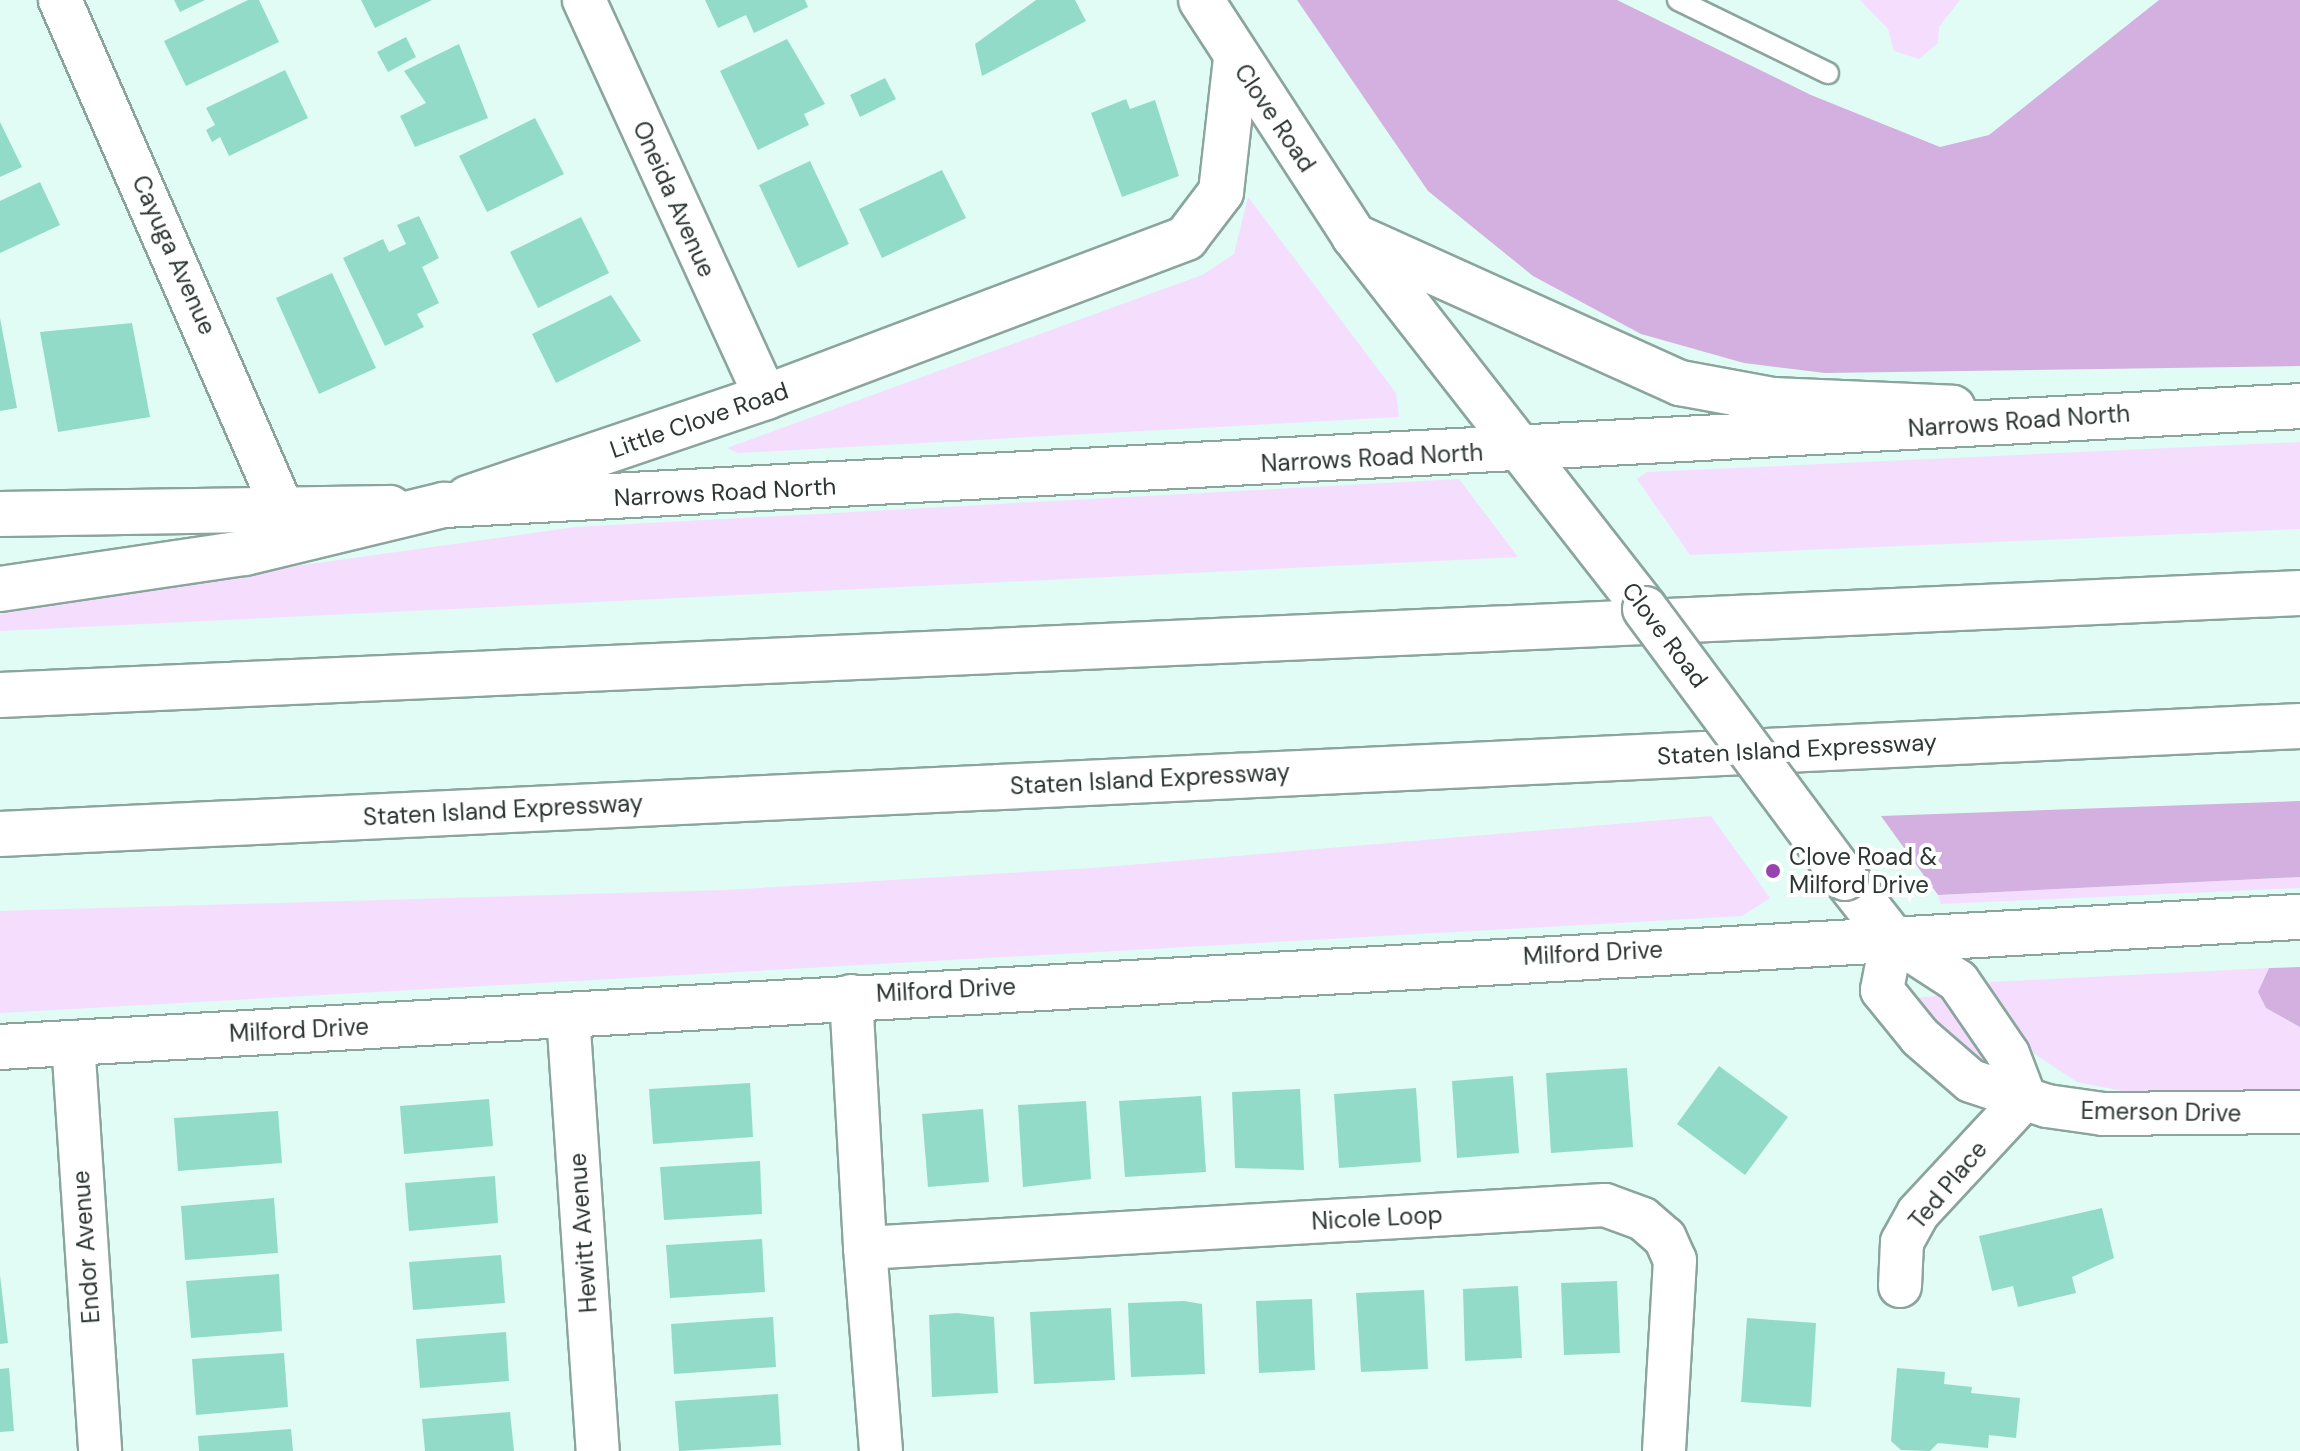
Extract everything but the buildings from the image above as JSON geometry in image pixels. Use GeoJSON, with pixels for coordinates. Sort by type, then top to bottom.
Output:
{"type":"FeatureCollection","features":[{"type":"Feature","properties":{"kind":"main road","name":"Clove Road"},"geometry":{"type":"LineString","coordinates":[[1201,0],[1236,59],[1354,236],[1521,451],[1563,498],[1892,938]]}},
{"type":"Feature","properties":{"kind":"main road","name":"Little Clove Road"},"geometry":{"type":"LineString","coordinates":[[0,514],[284,512],[444,505],[766,397],[1186,238],[1221,192],[1236,59]]}},
{"type":"Feature","properties":{"kind":"main road"},"geometry":{"type":"LineString","coordinates":[[1354,236],[1621,361],[1707,389],[1812,403],[2103,413]]}},
{"type":"Feature","properties":{"kind":"main road","name":"Narrows Road North"},"geometry":{"type":"LineString","coordinates":[[444,505],[1521,451],[2103,413],[2300,406]]}},
{"type":"Feature","properties":{"kind":"main road"},"geometry":{"type":"LineString","coordinates":[[0,589],[245,553],[444,505]]}},
{"type":"Feature","properties":{"kind":"main road"},"geometry":{"type":"LineString","coordinates":[[0,695],[2300,593]]}},
{"type":"Feature","properties":{"kind":"main road","name":"Staten Island Expressway"},"geometry":{"type":"LineString","coordinates":[[0,834],[2300,726]]}},
{"type":"Feature","properties":{"kind":"main road"},"geometry":{"type":"LineString","coordinates":[[1892,938],[2300,917]]}},
{"type":"Feature","properties":{"kind":"main road","name":"Milford Drive"},"geometry":{"type":"LineString","coordinates":[[0,1047],[1892,938]]}},
{"type":"Feature","properties":{"kind":"street","name":"Cayuga Avenue"},"geometry":{"type":"LineString","coordinates":[[60,0],[284,512]]}},
{"type":"Feature","properties":{"kind":"street","name":"Oneida Avenue"},"geometry":{"type":"LineString","coordinates":[[584,0],[766,397]]}},
{"type":"Feature","properties":{"kind":"street"},"geometry":{"type":"LineString","coordinates":[[1892,938],[1958,981],[2008,1054],[2025,1098]]}},
{"type":"Feature","properties":{"kind":"street","name":"Emerson Drive"},"geometry":{"type":"LineString","coordinates":[[1892,938],[1882,990],[1920,1037],[1971,1081],[2025,1098],[2116,1115],[2300,1112]]}},
{"type":"Feature","properties":{"kind":"street"},"geometry":{"type":"LineString","coordinates":[[851,996],[865,1248],[881,1451]]}},
{"type":"Feature","properties":{"kind":"street","name":"Hewitt Avenue"},"geometry":{"type":"LineString","coordinates":[[568,1015],[598,1451]]}},
{"type":"Feature","properties":{"kind":"street","name":"Endor Avenue"},"geometry":{"type":"LineString","coordinates":[[73,1042],[100,1451]]}},
{"type":"Feature","properties":{"kind":"street","name":"Ted Place"},"geometry":{"type":"LineString","coordinates":[[1900,1286],[1902,1242],[1918,1213],[2025,1098]]}},
{"type":"Feature","properties":{"kind":"street","name":"Nicole Loop"},"geometry":{"type":"LineString","coordinates":[[865,1248],[1605,1205],[1643,1219],[1665,1238],[1675,1260],[1664,1451]]}},
{"type":"Feature","properties":{"kind":"lane"},"geometry":{"type":"LineString","coordinates":[[1678,0],[1828,73]]}},
{"type":"Feature","properties":{"kind":"shaded area"},"geometry":{"type":"Polygon","coordinates":[[[1297,0],[1617,0],[1811,95],[1940,147],[1989,135],[2159,0],[2300,0],[2300,366],[1825,373],[1744,363],[1641,334],[1533,276],[1428,191],[1297,0]]]}},
{"type":"Feature","properties":{"kind":"shaded area"},"geometry":{"type":"Polygon","coordinates":[[[1860,0],[1960,0],[1939,27],[1938,43],[1919,59],[1894,51],[1888,29],[1860,0]]]}},
{"type":"Feature","properties":{"kind":"shaded area"},"geometry":{"type":"Polygon","coordinates":[[[1248,197],[1396,393],[1399,417],[738,453],[727,448],[1202,275],[1234,254],[1248,197]]]}},
{"type":"Feature","properties":{"kind":"shaded area"},"geometry":{"type":"Polygon","coordinates":[[[2300,442],[2300,529],[1690,555],[1637,479],[1647,472],[2300,442]]]}},
{"type":"Feature","properties":{"kind":"shaded area"},"geometry":{"type":"Polygon","coordinates":[[[1459,479],[1518,557],[0,631],[0,607],[576,527],[1459,479]]]}},
{"type":"Feature","properties":{"kind":"shaded area"},"geometry":{"type":"Polygon","coordinates":[[[2300,801],[2300,877],[1938,895],[1881,816],[2300,801]]]}},
{"type":"Feature","properties":{"kind":"shaded area"},"geometry":{"type":"Polygon","coordinates":[[[1711,816],[1770,898],[1742,916],[0,1013],[0,911],[726,890],[1093,868],[1711,816]]]}},
{"type":"Feature","properties":{"kind":"shaded area"},"geometry":{"type":"Polygon","coordinates":[[[2300,877],[2300,888],[1941,904],[1938,895],[2300,877]]]}},
{"type":"Feature","properties":{"kind":"shaded area"},"geometry":{"type":"Polygon","coordinates":[[[2300,967],[2300,1027],[2266,1008],[2258,992],[2269,968],[2300,967]]]}},
{"type":"Feature","properties":{"kind":"shaded area"},"geometry":{"type":"Polygon","coordinates":[[[2269,968],[2258,992],[2266,1008],[2300,1027],[2300,1090],[2138,1094],[2077,1082],[2033,1053],[1985,991],[1990,982],[2269,968]]]}},
{"type":"Feature","properties":{"kind":"shaded area"},"geometry":{"type":"Polygon","coordinates":[[[1949,995],[1996,1059],[1987,1075],[1915,998],[1949,995]]]}},
{"type":"Feature","properties":{"kind":"place","name":"Clove Road & Milford Drive"},"geometry":{"type":"Point","coordinates":[1773,871]}}]}
